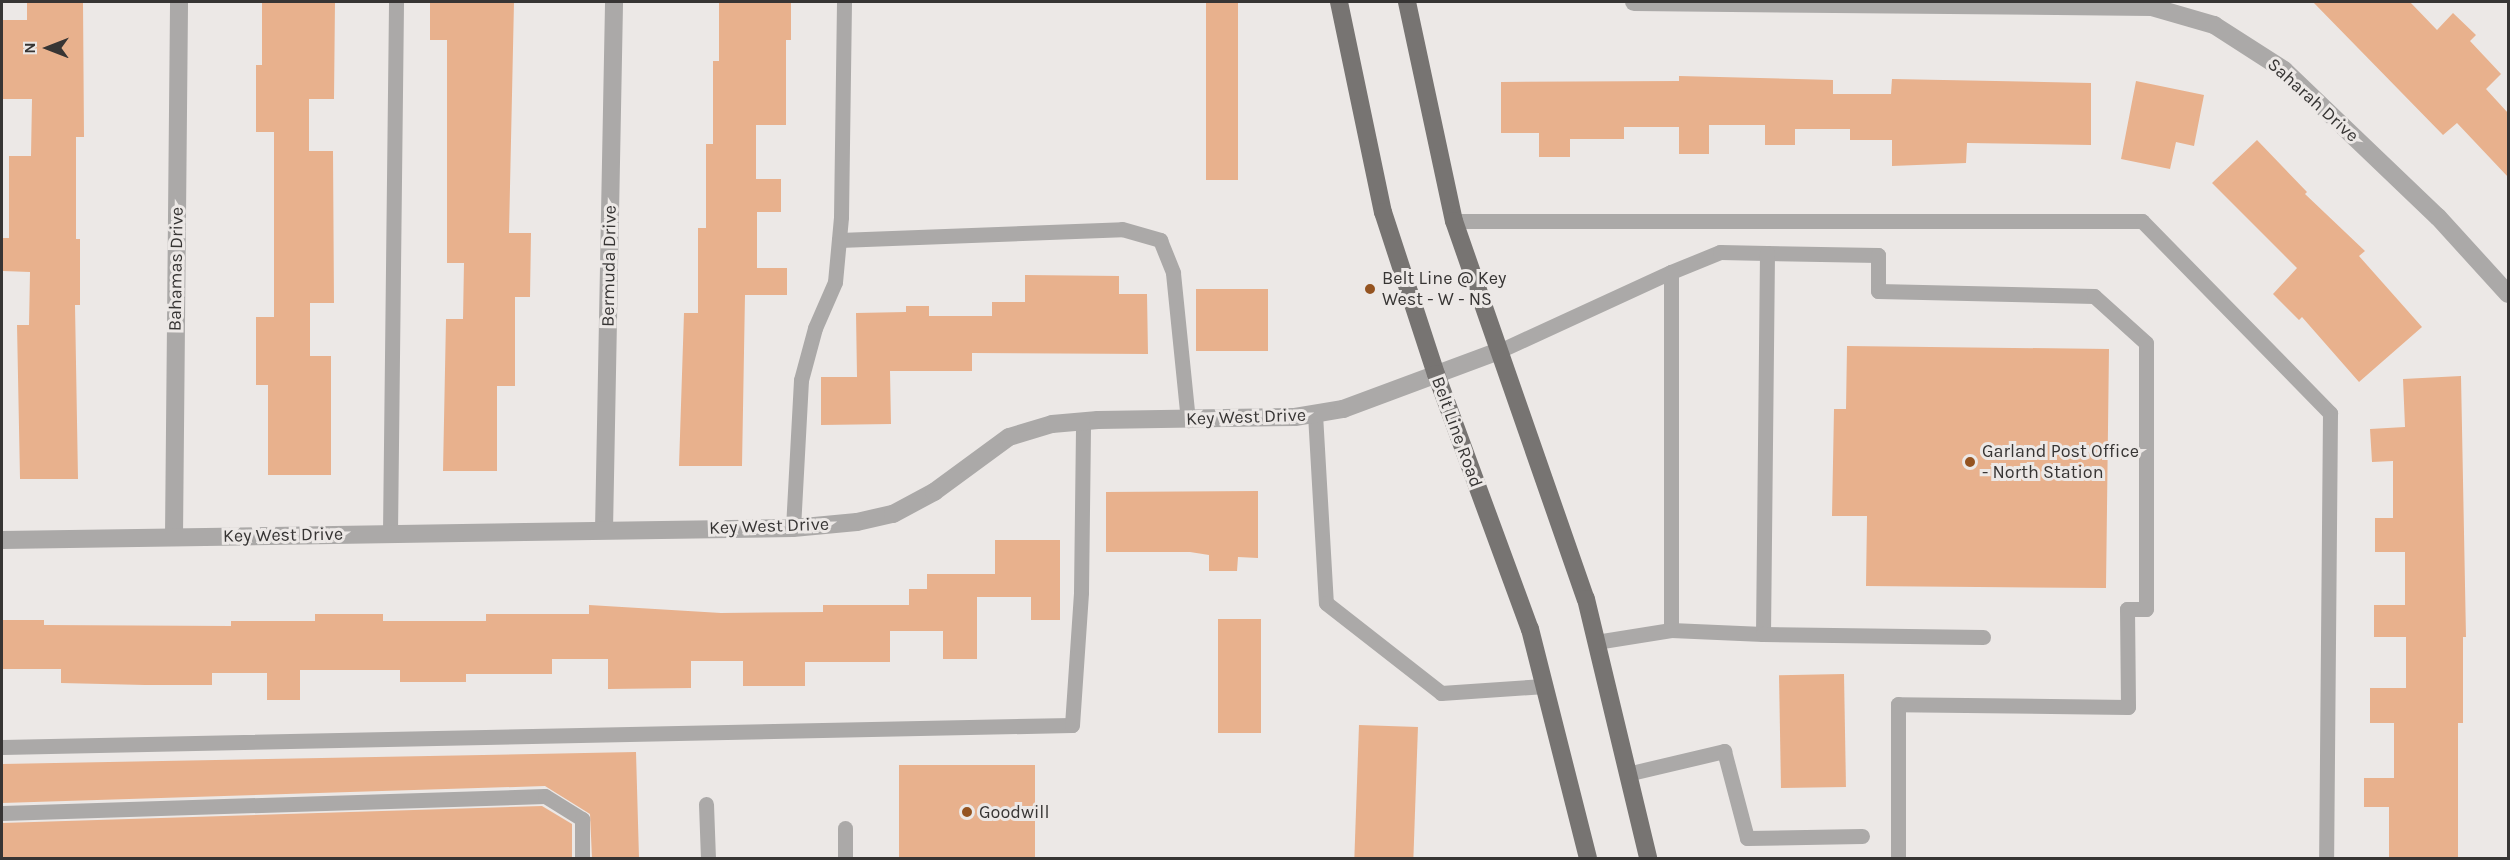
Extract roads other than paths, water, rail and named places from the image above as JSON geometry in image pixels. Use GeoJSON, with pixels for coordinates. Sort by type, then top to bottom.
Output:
{"type":"FeatureCollection","features":[{"type":"Feature","properties":{"kind":"main road","name":"Belt Line Road"},"geometry":{"type":"LineString","coordinates":[[1339,2],[1383,212],[1436,374],[1530,629],[1588,858]]}},
{"type":"Feature","properties":{"kind":"main road"},"geometry":{"type":"LineString","coordinates":[[1407,2],[1454,220],[1586,599],[1648,858]]}},
{"type":"Feature","properties":{"kind":"street","name":"Bahamas Drive"},"geometry":{"type":"LineString","coordinates":[[174,536],[179,2]]}},
{"type":"Feature","properties":{"kind":"street","name":"Bermuda Drive"},"geometry":{"type":"LineString","coordinates":[[604,530],[614,2]]}},
{"type":"Feature","properties":{"kind":"street","name":"Saharah Drive"},"geometry":{"type":"LineString","coordinates":[[1634,2],[2152,7],[2214,25],[2284,69],[2438,217],[2508,294]]}},
{"type":"Feature","properties":{"kind":"street","name":"Key West Drive"},"geometry":{"type":"LineString","coordinates":[[2,540],[793,528],[857,522],[893,514],[934,492],[1009,437],[1052,424],[1083,421],[1188,420],[1315,414],[1343,409],[1499,351]]}},
{"type":"Feature","properties":{"kind":"lane"},"geometry":{"type":"LineString","coordinates":[[390,533],[396,2]]}},
{"type":"Feature","properties":{"kind":"lane"},"geometry":{"type":"LineString","coordinates":[[793,528],[801,380],[815,328],[835,282],[839,240],[844,2]]}},
{"type":"Feature","properties":{"kind":"lane"},"geometry":{"type":"LineString","coordinates":[[1454,220],[2142,221],[2330,413],[2326,858]]}},
{"type":"Feature","properties":{"kind":"lane"},"geometry":{"type":"LineString","coordinates":[[839,240],[1122,229],[1160,240],[1173,273],[1188,420]]}},
{"type":"Feature","properties":{"kind":"lane"},"geometry":{"type":"LineString","coordinates":[[1499,351],[1720,252],[1878,255],[1878,291],[2094,296],[2146,343],[2146,609],[2127,609],[2128,708],[1898,704],[1898,858]]}},
{"type":"Feature","properties":{"kind":"lane"},"geometry":{"type":"LineString","coordinates":[[1763,634],[1767,253]]}},
{"type":"Feature","properties":{"kind":"lane"},"geometry":{"type":"LineString","coordinates":[[1671,272],[1671,630]]}},
{"type":"Feature","properties":{"kind":"lane"},"geometry":{"type":"LineString","coordinates":[[1315,414],[1326,603],[1441,693],[1545,686]]}},
{"type":"Feature","properties":{"kind":"lane"},"geometry":{"type":"LineString","coordinates":[[2,747],[1072,725],[1082,592],[1083,421]]}},
{"type":"Feature","properties":{"kind":"lane"},"geometry":{"type":"LineString","coordinates":[[1596,642],[1671,630],[1763,634],[1983,637]]}},
{"type":"Feature","properties":{"kind":"lane"},"geometry":{"type":"LineString","coordinates":[[1627,774],[1724,751],[1747,838],[1862,836]]}},
{"type":"Feature","properties":{"kind":"lane"},"geometry":{"type":"LineString","coordinates":[[2,813],[545,796],[582,819],[582,858]]}},
{"type":"Feature","properties":{"kind":"lane"},"geometry":{"type":"LineString","coordinates":[[706,804],[708,858]]}},
{"type":"Feature","properties":{"kind":"lane"},"geometry":{"type":"LineString","coordinates":[[845,828],[845,858]]}},
{"type":"Feature","properties":{"kind":"place","name":"Belt Line @ Key West - W - NS"},"geometry":{"type":"Point","coordinates":[1370,289]}},
{"type":"Feature","properties":{"kind":"place","name":"Garland Post Office - North Station"},"geometry":{"type":"Point","coordinates":[1970,462]}},
{"type":"Feature","properties":{"kind":"place","name":"Goodwill"},"geometry":{"type":"Point","coordinates":[967,812]}}]}
